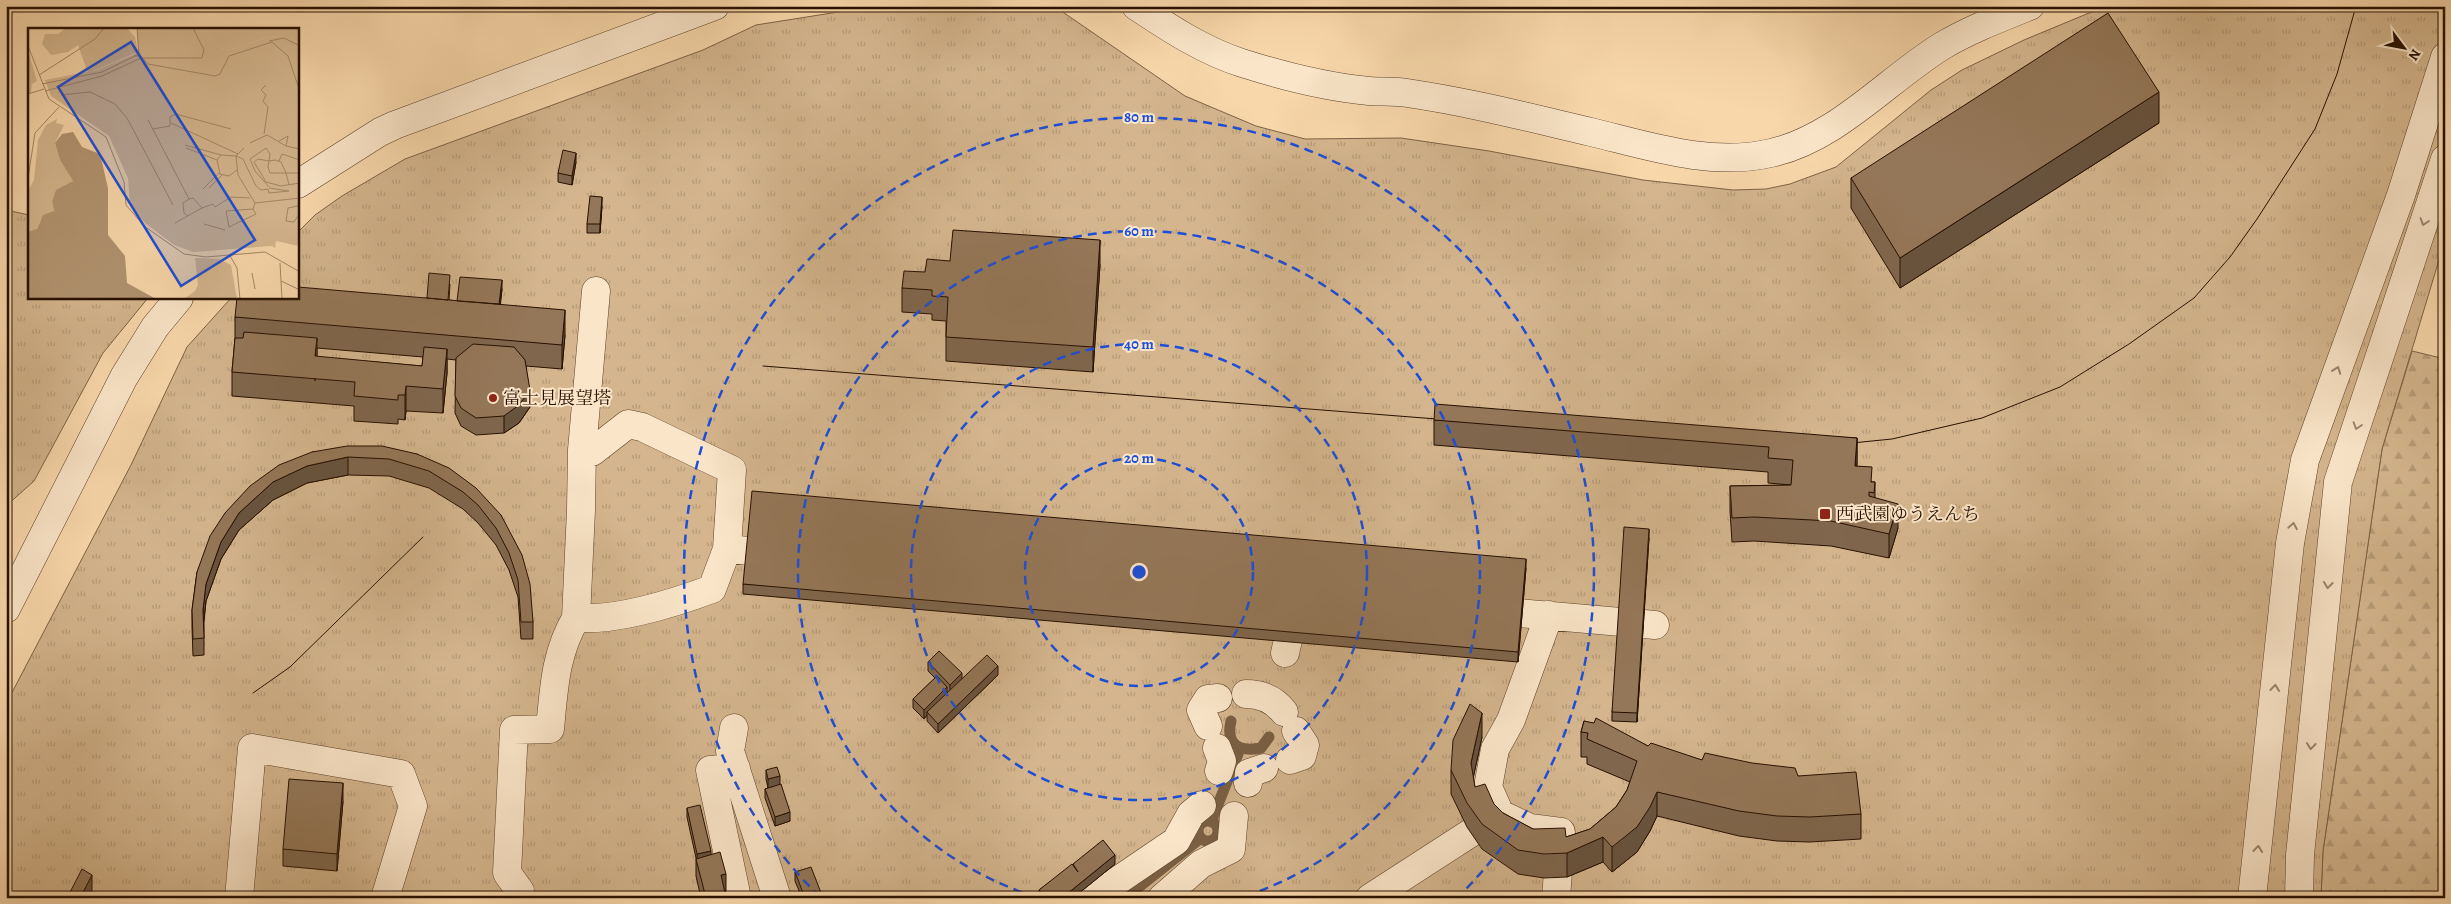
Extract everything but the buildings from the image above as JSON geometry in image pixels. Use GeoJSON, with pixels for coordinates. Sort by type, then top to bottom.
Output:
{"type":"FeatureCollection","features":[{"type":"Feature","properties":{"kind":"street"},"geometry":{"type":"LineString","coordinates":[[299,183],[371,137],[395,124],[715,6]]}},
{"type":"Feature","properties":{"kind":"street"},"geometry":{"type":"LineString","coordinates":[[1136,6],[1195,44],[1240,63],[1318,83],[1368,91],[1405,92],[1581,130],[1676,153],[1739,158],[1772,153],[1800,144],[1848,115],[1942,46],[2030,6]]}},
{"type":"Feature","properties":{"kind":"street"},"geometry":{"type":"LineString","coordinates":[[2252,898],[2290,543],[2305,460],[2401,195],[2445,57]]}},
{"type":"Feature","properties":{"kind":"street"},"geometry":{"type":"LineString","coordinates":[[2299,898],[2300,855],[2338,482],[2445,159]]}},
{"type":"Feature","properties":{"kind":"street"},"geometry":{"type":"LineString","coordinates":[[518,898],[520,891],[507,873],[514,730],[550,729],[557,663],[566,636],[576,618],[582,450],[596,291]]}},
{"type":"Feature","properties":{"kind":"street"},"geometry":{"type":"LineString","coordinates":[[8,603],[124,376],[155,327],[179,299]]}},
{"type":"Feature","properties":{"kind":"street"},"geometry":{"type":"LineString","coordinates":[[576,618],[591,619],[675,602],[712,589],[727,549],[732,470],[642,427],[628,424],[592,452],[582,450]]}},
{"type":"Feature","properties":{"kind":"street"},"geometry":{"type":"LineString","coordinates":[[727,549],[811,556]]}},
{"type":"Feature","properties":{"kind":"street"},"geometry":{"type":"LineString","coordinates":[[1285,653],[1298,595]]}},
{"type":"Feature","properties":{"kind":"street"},"geometry":{"type":"LineString","coordinates":[[1463,608],[1655,625]]}},
{"type":"Feature","properties":{"kind":"street"},"geometry":{"type":"LineString","coordinates":[[1549,615],[1512,720],[1495,749],[1488,787],[1500,814],[1530,828],[1561,832],[1556,898]]}},
{"type":"Feature","properties":{"kind":"street"},"geometry":{"type":"LineString","coordinates":[[1246,694],[1260,694],[1280,706],[1306,745],[1302,756],[1290,760]]}},
{"type":"Feature","properties":{"kind":"street"},"geometry":{"type":"LineString","coordinates":[[1215,748],[1201,710],[1208,699],[1218,698]]}},
{"type":"Feature","properties":{"kind":"street"},"geometry":{"type":"LineString","coordinates":[[734,728],[730,751],[777,898]]}},
{"type":"Feature","properties":{"kind":"street"},"geometry":{"type":"LineString","coordinates":[[239,898],[252,748],[401,774],[413,806],[385,898]]}},
{"type":"Feature","properties":{"kind":"street"},"geometry":{"type":"LineString","coordinates":[[736,768],[710,770],[738,898]]}},
{"type":"Feature","properties":{"kind":"street"},"geometry":{"type":"LineString","coordinates":[[1092,898],[1176,841],[1191,814],[1202,805]]}},
{"type":"Feature","properties":{"kind":"street"},"geometry":{"type":"LineString","coordinates":[[1370,898],[1500,814]]}},
{"type":"Feature","properties":{"kind":"street"},"geometry":{"type":"LineString","coordinates":[[1162,898],[1201,864],[1232,849],[1234,816]]}},
{"type":"Feature","properties":{"kind":"street"},"geometry":{"type":"LineString","coordinates":[[2283,898],[2300,855]]}},
{"type":"Feature","properties":{"kind":"green space","name":"西武園ゆうえんち"},"geometry":{"type":"Polygon","coordinates":[[[876,6],[1054,6],[1185,96],[1256,126],[1305,139],[1401,138],[1489,151],[1643,180],[1733,190],[1766,189],[1790,184],[1836,167],[1931,90],[1962,70],[2024,40],[2089,13],[2113,6],[2445,6],[2445,240],[2382,449],[2323,851],[2321,898],[6,898],[6,738],[11,730],[6,727],[6,704],[131,465],[187,347],[230,299],[299,299],[299,231],[315,215],[342,196],[405,159],[703,50],[756,25],[876,6]]]}},
{"type":"Feature","properties":{"kind":"green space"},"geometry":{"type":"Polygon","coordinates":[[[6,210],[28,215],[28,299],[147,299],[103,353],[34,481],[6,506],[6,210]]]}},
{"type":"Feature","properties":{"kind":"green space"},"geometry":{"type":"Polygon","coordinates":[[[2412,351],[2445,359],[2445,898],[2321,898],[2323,851],[2382,449],[2412,351]]]}},
{"type":"Feature","properties":{"kind":"waterway"},"geometry":{"type":"LineString","coordinates":[[1231,721],[1230,736],[1233,742],[1241,748],[1261,748],[1269,737]]}},
{"type":"Feature","properties":{"kind":"waterway"},"geometry":{"type":"LineString","coordinates":[[1211,822],[1240,749]]}},
{"type":"Feature","properties":{"kind":"waterway"},"geometry":{"type":"LineString","coordinates":[[1208,821],[1215,824],[1218,831],[1215,838],[1208,841],[1201,838],[1198,831],[1201,824],[1208,821]]}},
{"type":"Feature","properties":{"kind":"waterway"},"geometry":{"type":"LineString","coordinates":[[1125,898],[1201,838]]}},
{"type":"Feature","properties":{"kind":"tram line"},"geometry":{"type":"LineString","coordinates":[[1842,444],[1892,439],[1982,418],[2060,387],[2129,344],[2194,298],[2230,257],[2315,129],[2337,74],[2356,6]]}},
{"type":"Feature","properties":{"kind":"tram line"},"geometry":{"type":"LineString","coordinates":[[763,366],[1449,420]]}},
{"type":"Feature","properties":{"kind":"tram line"},"geometry":{"type":"LineString","coordinates":[[253,693],[290,667],[423,537]]}},
{"type":"Feature","properties":{"kind":"place","name":"富士見展望塔"},"geometry":{"type":"Point","coordinates":[493,398]}},
{"type":"Feature","properties":{"kind":"place","name":"西武園ゆうえんち"},"geometry":{"type":"Point","coordinates":[1825,514]}}]}
